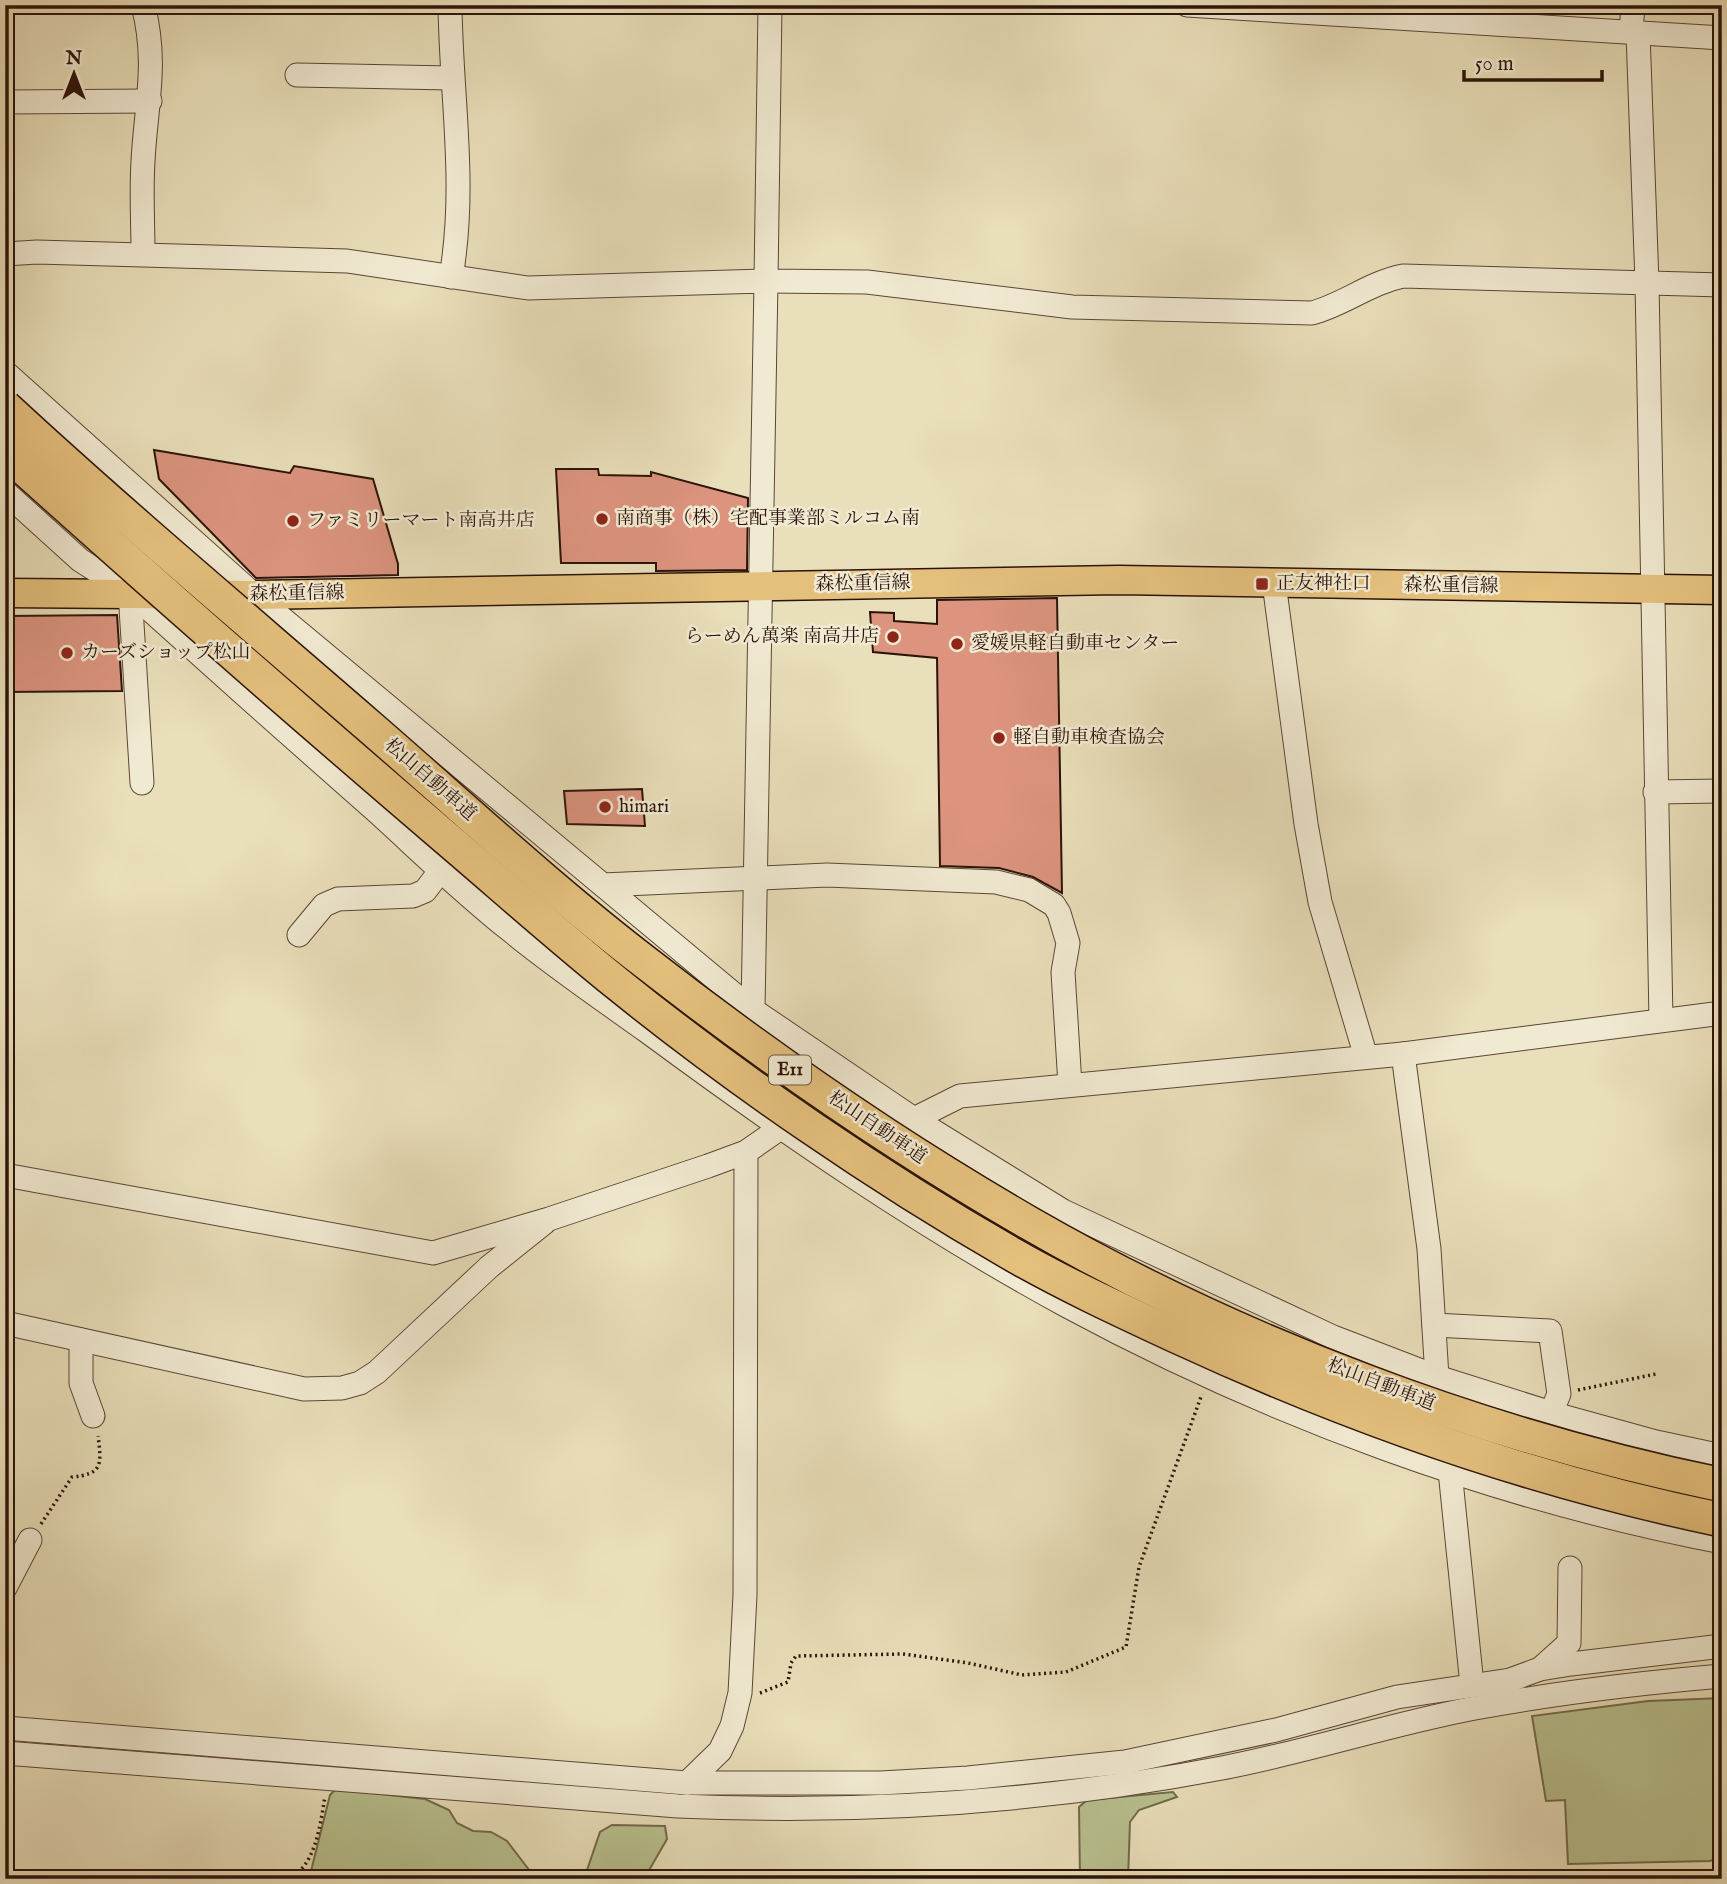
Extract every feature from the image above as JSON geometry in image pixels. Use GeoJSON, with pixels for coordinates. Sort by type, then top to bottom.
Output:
{"type":"FeatureCollection","features":[{"type":"Feature","properties":{"kind":"highway","name":"松山自動車道"},"geometry":{"type":"LineString","coordinates":[[5,407],[288,659],[642,960],[775,1059],[915,1154],[1031,1224],[1132,1277],[1340,1370],[1449,1411],[1558,1447],[1722,1485]]}},
{"type":"Feature","properties":{"kind":"highway","name":"松山自動車道"},"geometry":{"type":"LineString","coordinates":[[5,451],[340,747],[621,987],[756,1087],[897,1183],[1012,1254],[1116,1308],[1327,1401],[1438,1443],[1549,1479],[1722,1520]]}},
{"type":"Feature","properties":{"kind":"main road","name":"森松重信線"},"geometry":{"type":"LineString","coordinates":[[5,593],[254,595],[1119,580],[1722,590]]}},
{"type":"Feature","properties":{"kind":"street"},"geometry":{"type":"LineString","coordinates":[[143,5],[151,37],[150,102],[142,160],[143,254]]}},
{"type":"Feature","properties":{"kind":"street"},"geometry":{"type":"LineString","coordinates":[[450,5],[451,78],[460,148],[460,194],[451,277]]}},
{"type":"Feature","properties":{"kind":"street"},"geometry":{"type":"LineString","coordinates":[[753,1010],[770,5]]}},
{"type":"Feature","properties":{"kind":"street"},"geometry":{"type":"LineString","coordinates":[[1187,5],[1722,38]]}},
{"type":"Feature","properties":{"kind":"street"},"geometry":{"type":"LineString","coordinates":[[1633,5],[1647,283],[1661,1020]]}},
{"type":"Feature","properties":{"kind":"street"},"geometry":{"type":"LineString","coordinates":[[297,75],[451,78]]}},
{"type":"Feature","properties":{"kind":"street"},"geometry":{"type":"LineString","coordinates":[[5,102],[150,102]]}},
{"type":"Feature","properties":{"kind":"street"},"geometry":{"type":"LineString","coordinates":[[5,254],[143,254],[347,261],[528,288],[766,281],[867,282],[1072,307],[1312,313],[1347,302],[1380,281],[1403,276],[1722,285]]}},
{"type":"Feature","properties":{"kind":"street"},"geometry":{"type":"LineString","coordinates":[[5,372],[254,595],[753,1010],[914,1119],[1063,1211],[1333,1337],[1437,1377],[1555,1403],[1656,1442],[1722,1456]]}},
{"type":"Feature","properties":{"kind":"street"},"geometry":{"type":"LineString","coordinates":[[5,492],[80,560],[130,592],[512,933],[779,1129],[974,1253],[1069,1307],[1208,1375],[1355,1437],[1450,1471],[1647,1527],[1722,1542]]}},
{"type":"Feature","properties":{"kind":"street"},"geometry":{"type":"LineString","coordinates":[[1274,583],[1306,824],[1320,902],[1366,1057]]}},
{"type":"Feature","properties":{"kind":"street"},"geometry":{"type":"LineString","coordinates":[[130,592],[142,783]]}},
{"type":"Feature","properties":{"kind":"street"},"geometry":{"type":"LineString","coordinates":[[1655,792],[1722,791]]}},
{"type":"Feature","properties":{"kind":"street"},"geometry":{"type":"LineString","coordinates":[[299,935],[324,905],[338,900],[413,896],[425,891],[442,870]]}},
{"type":"Feature","properties":{"kind":"street"},"geometry":{"type":"LineString","coordinates":[[603,885],[827,875],[996,882],[1029,890],[1054,905],[1068,943],[1063,972],[1070,1086]]}},
{"type":"Feature","properties":{"kind":"street"},"geometry":{"type":"LineString","coordinates":[[5,1175],[433,1253],[549,1219],[746,1152],[779,1129],[914,1119],[960,1096],[1403,1054],[1722,1013]]}},
{"type":"Feature","properties":{"kind":"street"},"geometry":{"type":"LineString","coordinates":[[1403,1054],[1429,1249],[1437,1377]]}},
{"type":"Feature","properties":{"kind":"street"},"geometry":{"type":"LineString","coordinates":[[687,1783],[720,1751],[732,1726],[738,1701],[746,1595],[746,1152]]}},
{"type":"Feature","properties":{"kind":"street"},"geometry":{"type":"LineString","coordinates":[[5,1323],[304,1389],[342,1388],[360,1383],[377,1372],[489,1267],[549,1219]]}},
{"type":"Feature","properties":{"kind":"street"},"geometry":{"type":"LineString","coordinates":[[1434,1325],[1549,1331],[1555,1403]]}},
{"type":"Feature","properties":{"kind":"street"},"geometry":{"type":"LineString","coordinates":[[81,1340],[81,1383],[93,1416]]}},
{"type":"Feature","properties":{"kind":"street"},"geometry":{"type":"LineString","coordinates":[[1450,1471],[1472,1685]]}},
{"type":"Feature","properties":{"kind":"street"},"geometry":{"type":"LineString","coordinates":[[5,1588],[30,1540]]}},
{"type":"Feature","properties":{"kind":"street"},"geometry":{"type":"LineString","coordinates":[[1540,1670],[1569,1643],[1570,1569]]}},
{"type":"Feature","properties":{"kind":"street"},"geometry":{"type":"LineString","coordinates":[[5,1728],[687,1783],[881,1783],[968,1778],[1125,1762],[1276,1730],[1397,1697],[1510,1680],[1540,1670],[1722,1646]]}},
{"type":"Feature","properties":{"kind":"street"},"geometry":{"type":"LineString","coordinates":[[5,1753],[678,1806],[771,1810],[880,1807],[1107,1786],[1222,1768],[1473,1709],[1574,1692],[1722,1676]]}},
{"type":"Feature","properties":{"kind":"path"},"geometry":{"type":"LineString","coordinates":[[1555,1403],[1656,1374]]}},
{"type":"Feature","properties":{"kind":"path"},"geometry":{"type":"LineString","coordinates":[[738,1701],[788,1682],[791,1663],[796,1656],[903,1654],[968,1663],[1022,1675],[1066,1672],[1126,1647],[1139,1567],[1208,1375]]}},
{"type":"Feature","properties":{"kind":"path"},"geometry":{"type":"LineString","coordinates":[[30,1540],[72,1477],[88,1477],[94,1473],[99,1446],[93,1416]]}},
{"type":"Feature","properties":{"kind":"path"},"geometry":{"type":"LineString","coordinates":[[289,1879],[300,1873],[316,1839],[329,1779]]}},
{"type":"Feature","properties":{"kind":"path"},"geometry":{"type":"LineString","coordinates":[[148,1879],[156,1875],[246,1879]]}},
{"type":"Feature","properties":{"kind":"green space"},"geometry":{"type":"Polygon","coordinates":[[[1722,1698],[1722,1856],[1710,1861],[1568,1864],[1565,1800],[1546,1801],[1532,1716],[1648,1701],[1722,1698]]]}},
{"type":"Feature","properties":{"kind":"green space"},"geometry":{"type":"Polygon","coordinates":[[[336,1789],[425,1799],[449,1810],[457,1823],[473,1831],[491,1832],[507,1841],[536,1879],[309,1879],[330,1795],[336,1789]]]}},
{"type":"Feature","properties":{"kind":"green space"},"geometry":{"type":"Polygon","coordinates":[[[1173,1792],[1177,1797],[1139,1810],[1130,1822],[1128,1879],[1080,1879],[1079,1807],[1087,1800],[1173,1792]]]}},
{"type":"Feature","properties":{"kind":"green space"},"geometry":{"type":"Polygon","coordinates":[[[612,1825],[665,1826],[667,1839],[644,1879],[584,1879],[600,1832],[612,1825]]]}},
{"type":"Feature","properties":{"kind":"building","name":"ファミリーマート南高井店"},"geometry":{"type":"Polygon","coordinates":[[[154,450],[290,473],[294,466],[373,479],[398,564],[398,575],[256,578],[159,479],[154,450]]]}},
{"type":"Feature","properties":{"kind":"building"},"geometry":{"type":"Polygon","coordinates":[[[556,469],[598,469],[599,475],[651,476],[651,472],[748,498],[747,570],[656,571],[656,563],[561,563],[556,469]]]}},
{"type":"Feature","properties":{"kind":"building","name":"軽自動車検査協会"},"geometry":{"type":"Polygon","coordinates":[[[1057,598],[1062,893],[1033,877],[999,868],[940,866],[937,658],[873,652],[870,612],[894,613],[894,621],[937,624],[937,600],[1057,598]]]}},
{"type":"Feature","properties":{"kind":"building","name":"カーズショップ松山"},"geometry":{"type":"Polygon","coordinates":[[[117,615],[122,691],[5,692],[5,616],[117,615]]]}},
{"type":"Feature","properties":{"kind":"building","name":"himari"},"geometry":{"type":"Polygon","coordinates":[[[642,789],[645,826],[567,824],[564,791],[642,789]]]}},
{"type":"Feature","properties":{"kind":"place","name":"南商事（株）宅配事業部ミルコム南"},"geometry":{"type":"Point","coordinates":[602,519]}},
{"type":"Feature","properties":{"kind":"place","name":"ファミリーマート南高井店"},"geometry":{"type":"Point","coordinates":[293,521]}},
{"type":"Feature","properties":{"kind":"place","name":"正友神社口"},"geometry":{"type":"Point","coordinates":[1262,584]}},
{"type":"Feature","properties":{"kind":"place","name":"らーめん萬楽 南高井店"},"geometry":{"type":"Point","coordinates":[893,637]}},
{"type":"Feature","properties":{"kind":"place","name":"愛媛県軽自動車センター"},"geometry":{"type":"Point","coordinates":[957,644]}},
{"type":"Feature","properties":{"kind":"place","name":"カーズショップ松山"},"geometry":{"type":"Point","coordinates":[67,653]}},
{"type":"Feature","properties":{"kind":"place","name":"軽自動車検査協会"},"geometry":{"type":"Point","coordinates":[999,738]}},
{"type":"Feature","properties":{"kind":"place","name":"himari"},"geometry":{"type":"Point","coordinates":[605,807]}}]}
